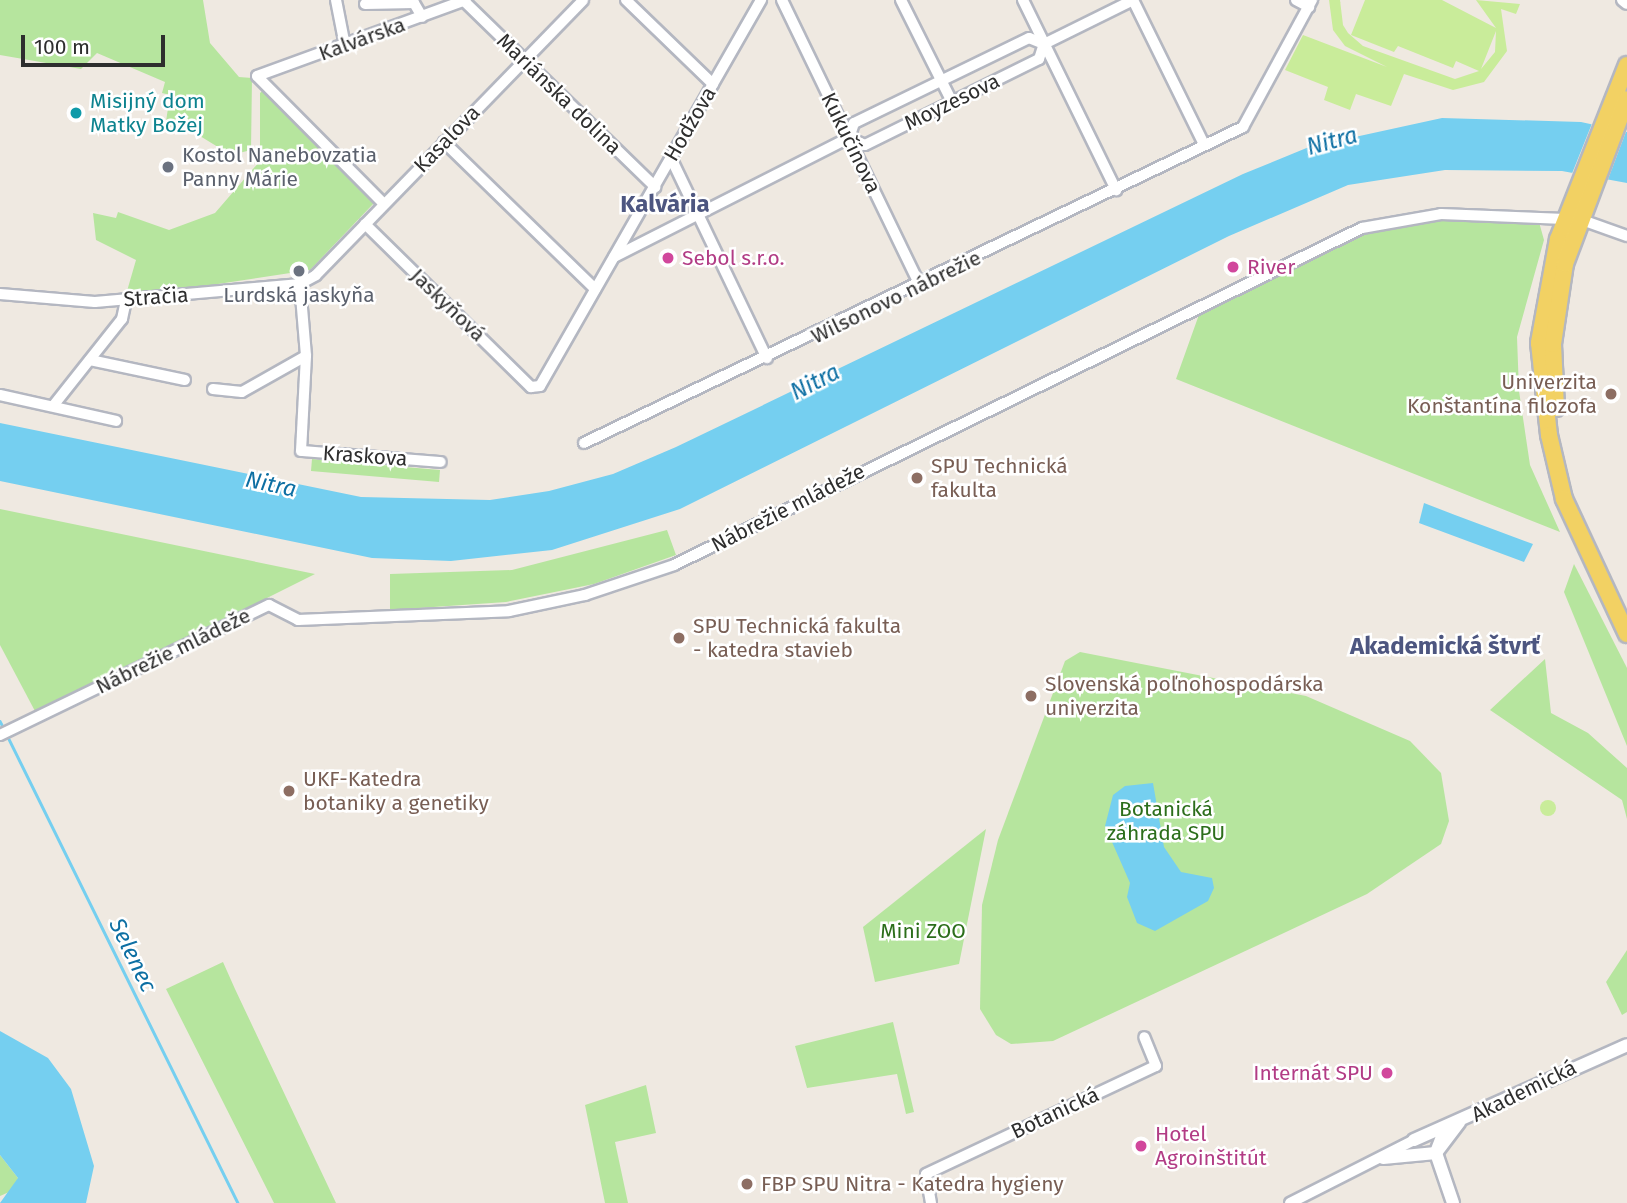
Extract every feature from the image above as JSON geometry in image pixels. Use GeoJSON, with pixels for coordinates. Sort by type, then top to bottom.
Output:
{"type":"FeatureCollection","features":[{"type":"Feature","properties":{"kind":"main road"},"geometry":{"type":"LineString","coordinates":[[1627,65],[1612,119],[1572,219],[1541,329],[1544,401],[1564,499],[1627,634]]}},
{"type":"Feature","properties":{"kind":"main road"},"geometry":{"type":"LineString","coordinates":[[1612,119],[1627,99]]}},
{"type":"Feature","properties":{"kind":"main road"},"geometry":{"type":"LineString","coordinates":[[1572,219],[1555,319],[1554,399],[1575,495],[1627,610]]}},
{"type":"Feature","properties":{"kind":"street"},"geometry":{"type":"LineString","coordinates":[[336,0],[345,46]]}},
{"type":"Feature","properties":{"kind":"street","name":"Kasalova"},"geometry":{"type":"LineString","coordinates":[[305,281],[365,224],[583,0]]}},
{"type":"Feature","properties":{"kind":"street"},"geometry":{"type":"LineString","coordinates":[[626,0],[713,84]]}},
{"type":"Feature","properties":{"kind":"street","name":"Hodžova"},"geometry":{"type":"LineString","coordinates":[[531,387],[540,386],[761,0]]}},
{"type":"Feature","properties":{"kind":"street","name":"Kukučínova"},"geometry":{"type":"LineString","coordinates":[[782,0],[920,285]]}},
{"type":"Feature","properties":{"kind":"street"},"geometry":{"type":"LineString","coordinates":[[901,0],[952,103]]}},
{"type":"Feature","properties":{"kind":"street"},"geometry":{"type":"LineString","coordinates":[[1023,0],[1116,190]]}},
{"type":"Feature","properties":{"kind":"street"},"geometry":{"type":"LineString","coordinates":[[1133,0],[1204,144]]}},
{"type":"Feature","properties":{"kind":"street","name":"Moyzesova"},"geometry":{"type":"LineString","coordinates":[[614,257],[849,138],[854,123],[1029,38],[1044,44],[1133,0]]}},
{"type":"Feature","properties":{"kind":"street"},"geometry":{"type":"LineString","coordinates":[[1296,0],[1311,4]]}},
{"type":"Feature","properties":{"kind":"street"},"geometry":{"type":"LineString","coordinates":[[1622,0],[1627,4]]}},
{"type":"Feature","properties":{"kind":"street","name":"Kalvárska"},"geometry":{"type":"LineString","coordinates":[[384,204],[257,76],[465,1]]}},
{"type":"Feature","properties":{"kind":"street","name":"Mariánska dolina"},"geometry":{"type":"LineString","coordinates":[[465,1],[655,187]]}},
{"type":"Feature","properties":{"kind":"street"},"geometry":{"type":"LineString","coordinates":[[365,4],[409,2],[422,17]]}},
{"type":"Feature","properties":{"kind":"street","name":"Wilsonovo nábrežie"},"geometry":{"type":"LineString","coordinates":[[584,443],[920,285],[1243,127],[1311,4]]}},
{"type":"Feature","properties":{"kind":"street","name":"Moyzesova"},"geometry":{"type":"LineString","coordinates":[[849,138],[865,145],[1040,59],[1044,44]]}},
{"type":"Feature","properties":{"kind":"street"},"geometry":{"type":"LineString","coordinates":[[444,142],[595,289]]}},
{"type":"Feature","properties":{"kind":"street"},"geometry":{"type":"LineString","coordinates":[[671,158],[767,358]]}},
{"type":"Feature","properties":{"kind":"street","name":"Nábrežie mládeže"},"geometry":{"type":"LineString","coordinates":[[0,735],[269,605],[298,620],[509,611],[674,565],[1362,228],[1441,214],[1572,219],[1627,236]]}},
{"type":"Feature","properties":{"kind":"street","name":"Jaskyňová"},"geometry":{"type":"LineString","coordinates":[[365,224],[531,387]]}},
{"type":"Feature","properties":{"kind":"street","name":"Stračia"},"geometry":{"type":"LineString","coordinates":[[0,294],[126,300],[305,281]]}},
{"type":"Feature","properties":{"kind":"street","name":"Kraskova"},"geometry":{"type":"LineString","coordinates":[[305,281],[306,356],[300,451],[441,462]]}},
{"type":"Feature","properties":{"kind":"street"},"geometry":{"type":"LineString","coordinates":[[53,406],[122,319],[126,300]]}},
{"type":"Feature","properties":{"kind":"street"},"geometry":{"type":"LineString","coordinates":[[213,389],[242,392],[306,356]]}},
{"type":"Feature","properties":{"kind":"street"},"geometry":{"type":"LineString","coordinates":[[90,360],[185,380]]}},
{"type":"Feature","properties":{"kind":"street"},"geometry":{"type":"LineString","coordinates":[[0,395],[116,421]]}},
{"type":"Feature","properties":{"kind":"street","name":"Botanická"},"geometry":{"type":"LineString","coordinates":[[931,1203],[926,1174],[1156,1066],[1144,1037]]}},
{"type":"Feature","properties":{"kind":"street","name":"Akademická"},"geometry":{"type":"LineString","coordinates":[[1603,1053],[1627,1037]]}},
{"type":"Feature","properties":{"kind":"street","name":"Akademická"},"geometry":{"type":"LineString","coordinates":[[1414,1140],[1445,1129],[1603,1053],[1627,1045]]}},
{"type":"Feature","properties":{"kind":"street"},"geometry":{"type":"LineString","coordinates":[[1383,1158],[1436,1153],[1460,1122]]}},
{"type":"Feature","properties":{"kind":"street"},"geometry":{"type":"LineString","coordinates":[[1445,1129],[1436,1153],[1439,1171],[1453,1203]]}},
{"type":"Feature","properties":{"kind":"street"},"geometry":{"type":"LineString","coordinates":[[1290,1203],[1414,1140],[1436,1153]]}},
{"type":"Feature","properties":{"kind":"street"},"geometry":{"type":"LineString","coordinates":[[1415,1156],[1439,1171]]}},
{"type":"Feature","properties":{"kind":"green space"},"geometry":{"type":"Polygon","coordinates":[[[0,0],[203,0],[210,43],[239,77],[252,78],[251,150],[231,155],[182,125],[165,128],[170,95],[162,93],[165,82],[97,53],[81,69],[0,55],[0,0]]]}},
{"type":"Feature","properties":{"kind":"green space"},"geometry":{"type":"Polygon","coordinates":[[[1329,0],[1340,0],[1343,25],[1348,33],[1363,46],[1455,79],[1479,71],[1456,61],[1453,68],[1398,46],[1394,52],[1351,35],[1365,0],[1442,0],[1496,28],[1476,0],[1520,4],[1516,14],[1501,9],[1507,51],[1484,82],[1453,90],[1404,74],[1391,106],[1356,94],[1350,110],[1324,100],[1328,87],[1285,70],[1303,35],[1387,67],[1345,46],[1333,30],[1329,0]],[[1496,31],[1481,69],[1495,52],[1496,31]]]}},
{"type":"Feature","properties":{"kind":"green space"},"geometry":{"type":"Polygon","coordinates":[[[265,88],[375,202],[310,270],[125,298],[136,260],[96,240],[93,213],[116,218],[118,212],[169,230],[215,213],[260,161],[260,93],[265,88]]]}},
{"type":"Feature","properties":{"kind":"green space"},"geometry":{"type":"Polygon","coordinates":[[[1441,218],[1539,222],[1544,240],[1517,337],[1519,391],[1530,465],[1560,532],[1176,379],[1201,309],[1349,238],[1441,218]]]}},
{"type":"Feature","properties":{"kind":"green space"},"geometry":{"type":"Polygon","coordinates":[[[312,459],[440,470],[439,482],[311,471],[312,459]]]}},
{"type":"Feature","properties":{"kind":"green space"},"geometry":{"type":"Polygon","coordinates":[[[0,509],[315,574],[36,713],[0,645],[0,509]]]}},
{"type":"Feature","properties":{"kind":"green space"},"geometry":{"type":"Polygon","coordinates":[[[667,530],[676,555],[594,584],[506,602],[390,610],[390,574],[512,570],[667,530]]]}},
{"type":"Feature","properties":{"kind":"green space"},"geometry":{"type":"Polygon","coordinates":[[[1574,564],[1627,668],[1627,746],[1564,592],[1574,564]]]}},
{"type":"Feature","properties":{"kind":"green space","name":"Botanická záhrada SPU"},"geometry":{"type":"Polygon","coordinates":[[[1080,652],[1306,696],[1410,741],[1441,773],[1449,821],[1441,844],[1367,894],[1053,1041],[1011,1044],[996,1035],[980,1009],[982,905],[998,840],[1065,661],[1080,652]]]}},
{"type":"Feature","properties":{"kind":"green space"},"geometry":{"type":"Polygon","coordinates":[[[1545,659],[1551,713],[1588,733],[1627,768],[1627,819],[1622,800],[1490,710],[1545,659]]]}},
{"type":"Feature","properties":{"kind":"green space"},"geometry":{"type":"Polygon","coordinates":[[[1548,800],[1556,808],[1548,816],[1540,808],[1548,800]]]}},
{"type":"Feature","properties":{"kind":"green space","name":"Mini ZOO"},"geometry":{"type":"Polygon","coordinates":[[[986,829],[959,964],[875,982],[863,927],[986,829]]]}},
{"type":"Feature","properties":{"kind":"green space"},"geometry":{"type":"Polygon","coordinates":[[[1627,950],[1627,1012],[1622,1015],[1606,982],[1627,950]]]}},
{"type":"Feature","properties":{"kind":"green space"},"geometry":{"type":"Polygon","coordinates":[[[223,962],[336,1203],[274,1203],[166,989],[223,962]]]}},
{"type":"Feature","properties":{"kind":"green space"},"geometry":{"type":"Polygon","coordinates":[[[893,1022],[914,1112],[906,1114],[897,1074],[807,1088],[795,1046],[893,1022]]]}},
{"type":"Feature","properties":{"kind":"green space"},"geometry":{"type":"Polygon","coordinates":[[[646,1085],[656,1133],[615,1142],[628,1203],[605,1203],[585,1105],[646,1085]]]}},
{"type":"Feature","properties":{"kind":"green space"},"geometry":{"type":"Polygon","coordinates":[[[0,1155],[18,1178],[16,1189],[0,1196],[0,1155]]]}},
{"type":"Feature","properties":{"kind":"water","name":"Nitra"},"geometry":{"type":"Polygon","coordinates":[[[1442,118],[1581,122],[1627,132],[1627,183],[1562,171],[1445,170],[1348,185],[1229,236],[680,509],[552,550],[451,561],[372,558],[0,481],[0,423],[361,497],[490,500],[549,491],[613,474],[676,447],[1243,174],[1309,147],[1442,118]]]}},
{"type":"Feature","properties":{"kind":"water"},"geometry":{"type":"Polygon","coordinates":[[[1424,503],[1533,544],[1524,562],[1419,523],[1424,503]]]}},
{"type":"Feature","properties":{"kind":"water"},"geometry":{"type":"Polygon","coordinates":[[[1153,783],[1164,847],[1181,872],[1212,878],[1214,888],[1208,901],[1155,931],[1137,923],[1127,897],[1130,883],[1105,826],[1113,795],[1125,786],[1153,783]]]}},
{"type":"Feature","properties":{"kind":"water"},"geometry":{"type":"Polygon","coordinates":[[[0,1031],[48,1058],[71,1089],[94,1166],[86,1203],[0,1203],[18,1178],[0,1155],[0,1031]]]}},
{"type":"Feature","properties":{"kind":"pier"},"geometry":{"type":"Polygon","coordinates":[[[1593,121],[1627,129],[1607,182],[1571,176],[1593,121]]]}},
{"type":"Feature","properties":{"kind":"waterway","name":"Selenec"},"geometry":{"type":"LineString","coordinates":[[0,721],[4,729]]}},
{"type":"Feature","properties":{"kind":"waterway","name":"Selenec"},"geometry":{"type":"LineString","coordinates":[[7,735],[238,1203]]}},
{"type":"Feature","properties":{"kind":"place","name":"Misijný dom Matky Božej"},"geometry":{"type":"Point","coordinates":[76,113]}},
{"type":"Feature","properties":{"kind":"place","name":"Kostol Nanebovzatia Panny Márie"},"geometry":{"type":"Point","coordinates":[168,167]}},
{"type":"Feature","properties":{"kind":"place","name":"Sebol s.r.o."},"geometry":{"type":"Point","coordinates":[668,258]}},
{"type":"Feature","properties":{"kind":"place","name":"River"},"geometry":{"type":"Point","coordinates":[1233,267]}},
{"type":"Feature","properties":{"kind":"place","name":"Lurdská jaskyňa"},"geometry":{"type":"Point","coordinates":[299,271]}},
{"type":"Feature","properties":{"kind":"place","name":"Univerzita Konštantína filozofa"},"geometry":{"type":"Point","coordinates":[1611,394]}},
{"type":"Feature","properties":{"kind":"place","name":"SPU Technická fakulta"},"geometry":{"type":"Point","coordinates":[917,478]}},
{"type":"Feature","properties":{"kind":"place","name":"SPU Technická fakulta - katedra stavieb"},"geometry":{"type":"Point","coordinates":[679,638]}},
{"type":"Feature","properties":{"kind":"place","name":"Slovenská poľnohospodárska univerzita"},"geometry":{"type":"Point","coordinates":[1031,696]}},
{"type":"Feature","properties":{"kind":"place","name":"UKF-Katedra botaniky a genetiky"},"geometry":{"type":"Point","coordinates":[289,791]}},
{"type":"Feature","properties":{"kind":"place","name":"Internát SPU"},"geometry":{"type":"Point","coordinates":[1387,1073]}},
{"type":"Feature","properties":{"kind":"place","name":"Hotel Agroinštitút"},"geometry":{"type":"Point","coordinates":[1141,1146]}},
{"type":"Feature","properties":{"kind":"place","name":"FBP SPU Nitra - Katedra hygieny"},"geometry":{"type":"Point","coordinates":[747,1184]}},
{"type":"Feature","properties":{"kind":"district","name":"Kalvária"},"geometry":{"type":"Point","coordinates":[665,205]}},
{"type":"Feature","properties":{"kind":"district","name":"Akademická štvrť"},"geometry":{"type":"Point","coordinates":[1445,647]}}]}
